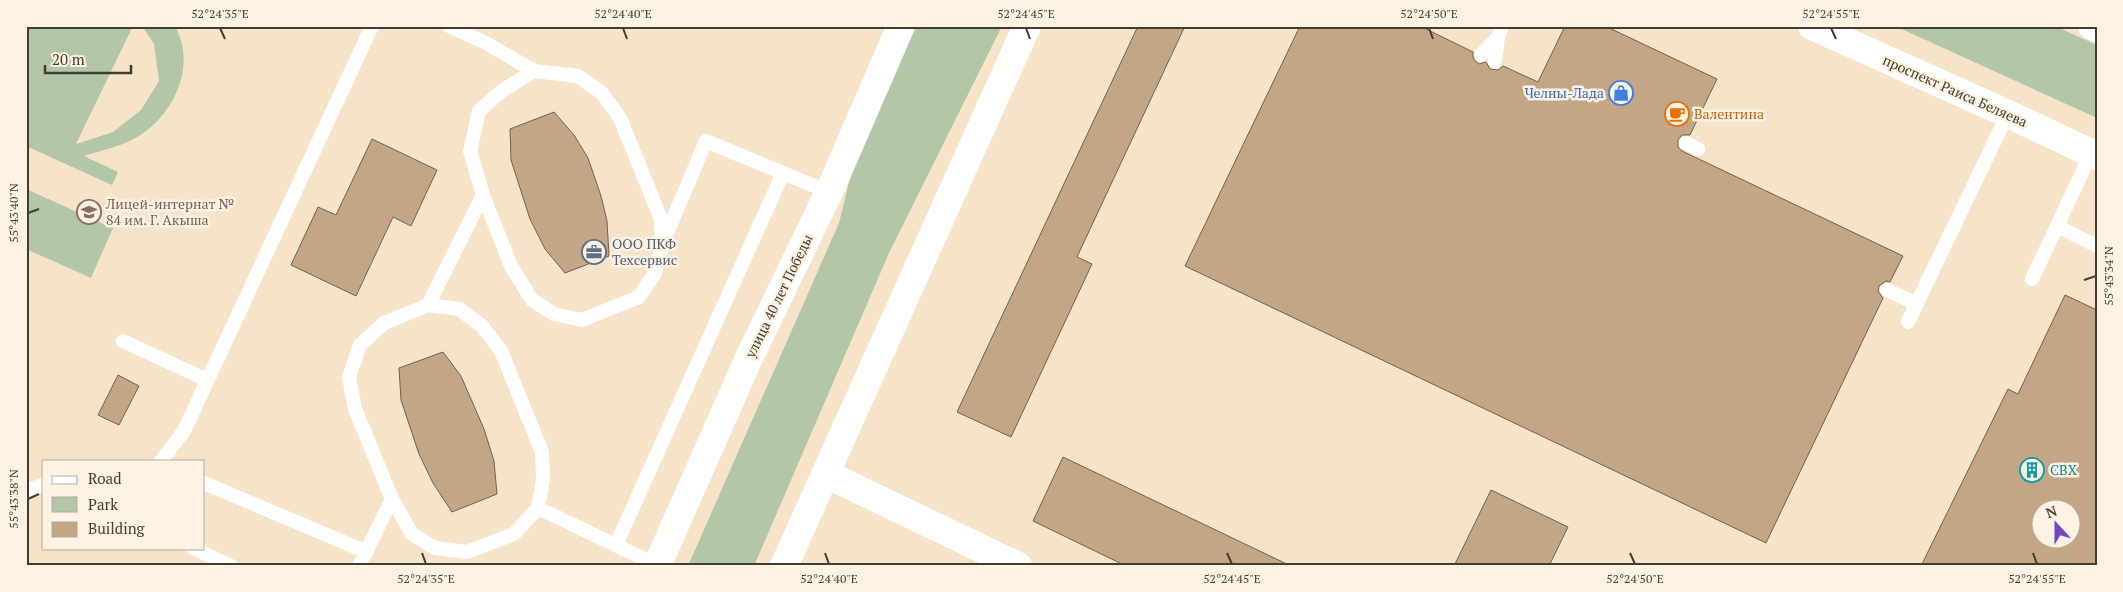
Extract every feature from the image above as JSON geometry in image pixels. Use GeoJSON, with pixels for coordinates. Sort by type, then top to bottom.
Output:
{"type":"FeatureCollection","features":[{"type":"Feature","properties":{"kind":"street","name":"улица 40 лет Победы"},"geometry":{"type":"LineString","coordinates":[[657,565],[749,358],[829,192],[902,26]]}},
{"type":"Feature","properties":{"kind":"street","name":"проспект Раиса Беляева"},"geometry":{"type":"LineString","coordinates":[[1812,26],[2093,154]]}},
{"type":"Feature","properties":{"kind":"street"},"geometry":{"type":"LineString","coordinates":[[2092,26],[2097,28]]}},
{"type":"Feature","properties":{"kind":"street"},"geometry":{"type":"LineString","coordinates":[[784,566],[1023,30]]}},
{"type":"Feature","properties":{"kind":"street"},"geometry":{"type":"LineString","coordinates":[[826,474],[987,559],[1018,566]]}},
{"type":"Feature","properties":{"kind":"lane"},"geometry":{"type":"LineString","coordinates":[[162,460],[184,431],[372,26]]}},
{"type":"Feature","properties":{"kind":"lane"},"geometry":{"type":"LineString","coordinates":[[449,26],[486,43],[534,71],[578,76],[602,93],[620,118],[661,218],[662,246]]}},
{"type":"Feature","properties":{"kind":"lane"},"geometry":{"type":"LineString","coordinates":[[1481,55],[1500,31]]}},
{"type":"Feature","properties":{"kind":"lane"},"geometry":{"type":"LineString","coordinates":[[1495,62],[1500,31]]}},
{"type":"Feature","properties":{"kind":"lane"},"geometry":{"type":"LineString","coordinates":[[534,71],[503,90],[479,112],[470,151],[483,195],[511,266],[532,300],[554,314],[582,320],[639,297],[656,273],[662,246],[706,141],[829,192]]}},
{"type":"Feature","properties":{"kind":"lane"},"geometry":{"type":"LineString","coordinates":[[1908,322],[2001,128],[2006,113]]}},
{"type":"Feature","properties":{"kind":"lane"},"geometry":{"type":"LineString","coordinates":[[2032,278],[2093,154]]}},
{"type":"Feature","properties":{"kind":"lane"},"geometry":{"type":"LineString","coordinates":[[616,545],[783,173]]}},
{"type":"Feature","properties":{"kind":"lane"},"geometry":{"type":"LineString","coordinates":[[428,305],[483,195]]}},
{"type":"Feature","properties":{"kind":"lane"},"geometry":{"type":"LineString","coordinates":[[2057,226],[2097,246]]}},
{"type":"Feature","properties":{"kind":"lane"},"geometry":{"type":"LineString","coordinates":[[1887,290],[1916,304]]}},
{"type":"Feature","properties":{"kind":"lane"},"geometry":{"type":"LineString","coordinates":[[428,305],[459,309],[482,326],[501,351],[542,452],[543,480],[538,508],[514,534],[467,552],[435,548],[412,534],[392,500],[355,409],[349,377],[360,345],[384,323],[428,305]]}},
{"type":"Feature","properties":{"kind":"lane"},"geometry":{"type":"LineString","coordinates":[[123,341],[207,380]]}},
{"type":"Feature","properties":{"kind":"lane"},"geometry":{"type":"LineString","coordinates":[[205,483],[367,552]]}},
{"type":"Feature","properties":{"kind":"lane"},"geometry":{"type":"LineString","coordinates":[[26,490],[42,486]]}},
{"type":"Feature","properties":{"kind":"lane"},"geometry":{"type":"LineString","coordinates":[[359,566],[392,500]]}},
{"type":"Feature","properties":{"kind":"lane"},"geometry":{"type":"LineString","coordinates":[[538,508],[657,565]]}},
{"type":"Feature","properties":{"kind":"lane"},"geometry":{"type":"LineString","coordinates":[[197,550],[231,566]]}},
{"type":"Feature","properties":{"kind":"green space"},"geometry":{"type":"Polygon","coordinates":[[[26,26],[133,26],[76,144],[113,132],[141,110],[159,81],[154,44],[142,26],[175,26],[181,41],[183,71],[173,100],[164,113],[142,134],[128,142],[84,156],[118,172],[112,185],[26,146],[26,26]]]}},
{"type":"Feature","properties":{"kind":"green space"},"geometry":{"type":"Polygon","coordinates":[[[915,26],[1002,26],[889,253],[754,566],[688,566],[839,223],[852,170],[915,26]]]}},
{"type":"Feature","properties":{"kind":"green space"},"geometry":{"type":"Polygon","coordinates":[[[1895,26],[2055,26],[2097,45],[2097,118],[1895,26]]]}},
{"type":"Feature","properties":{"kind":"green space"},"geometry":{"type":"Polygon","coordinates":[[[26,189],[113,228],[91,278],[26,249],[26,189]]]}},
{"type":"Feature","properties":{"kind":"building"},"geometry":{"type":"Polygon","coordinates":[[[1138,26],[1185,26],[1077,257],[1092,264],[1011,437],[957,412],[1138,26]]]}},
{"type":"Feature","properties":{"kind":"building"},"geometry":{"type":"Polygon","coordinates":[[[1300,26],[1420,26],[1473,52],[1475,61],[1479,64],[1486,62],[1490,69],[1498,70],[1503,66],[1538,82],[1565,26],[1605,26],[1717,79],[1690,135],[1682,135],[1678,140],[1678,147],[1682,151],[1903,256],[1890,282],[1886,281],[1879,286],[1878,291],[1883,298],[1766,543],[1185,266],[1300,26]]]}},
{"type":"Feature","properties":{"kind":"building"},"geometry":{"type":"Polygon","coordinates":[[[554,112],[574,135],[588,158],[607,221],[609,256],[565,273],[545,249],[530,219],[511,160],[510,129],[554,112]]]}},
{"type":"Feature","properties":{"kind":"building"},"geometry":{"type":"Polygon","coordinates":[[[372,139],[437,170],[411,226],[393,217],[356,296],[291,265],[318,207],[336,215],[372,139]]]}},
{"type":"Feature","properties":{"kind":"building","name":"СВХ"},"geometry":{"type":"Polygon","coordinates":[[[2065,295],[2097,310],[2097,566],[1921,566],[2008,389],[2018,394],[2065,295]]]}},
{"type":"Feature","properties":{"kind":"building"},"geometry":{"type":"Polygon","coordinates":[[[443,352],[461,376],[484,429],[494,461],[497,494],[452,512],[433,483],[419,454],[401,400],[399,368],[443,352]]]}},
{"type":"Feature","properties":{"kind":"building"},"geometry":{"type":"Polygon","coordinates":[[[118,375],[139,386],[119,425],[98,415],[118,375]]]}},
{"type":"Feature","properties":{"kind":"building"},"geometry":{"type":"Polygon","coordinates":[[[1063,457],[1291,566],[1126,566],[1033,521],[1063,457]]]}},
{"type":"Feature","properties":{"kind":"building"},"geometry":{"type":"Polygon","coordinates":[[[1491,490],[1568,527],[1549,566],[1454,566],[1491,490]]]}},
{"type":"Feature","properties":{"kind":"place","name":"Челны-Лада"},"geometry":{"type":"Point","coordinates":[1621,93]}},
{"type":"Feature","properties":{"kind":"place","name":"Валентина"},"geometry":{"type":"Point","coordinates":[1677,114]}},
{"type":"Feature","properties":{"kind":"place","name":"Лицей-интернат № 84 им. Г. Акыша"},"geometry":{"type":"Point","coordinates":[89,212]}},
{"type":"Feature","properties":{"kind":"place","name":"ООО ПКФ Техсервис"},"geometry":{"type":"Point","coordinates":[594,252]}},
{"type":"Feature","properties":{"kind":"place","name":"СВХ"},"geometry":{"type":"Point","coordinates":[2032,470]}}]}
